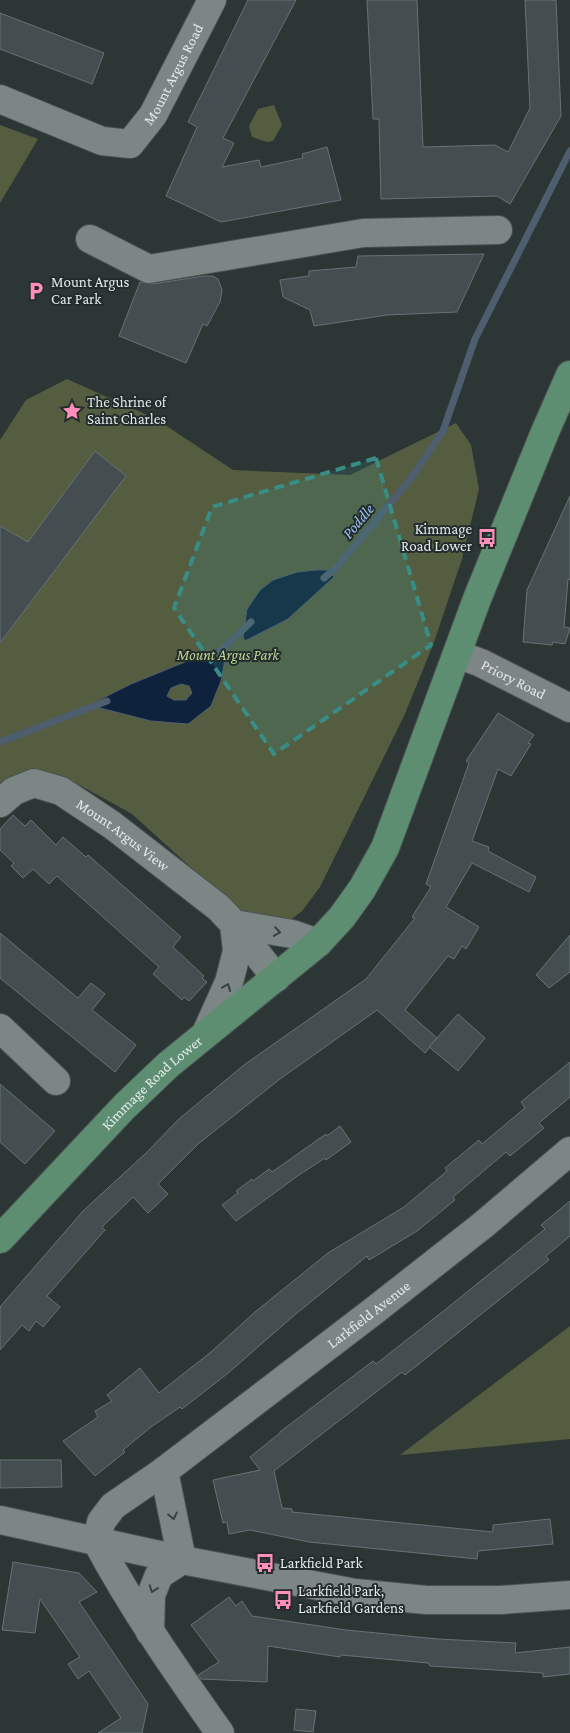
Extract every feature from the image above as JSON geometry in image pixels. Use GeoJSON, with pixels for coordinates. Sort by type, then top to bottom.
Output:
{"type":"FeatureCollection","features":[{"type":"Feature","properties":{"kind":"main road","name":"Kimmage Road Lower"},"geometry":{"type":"LineString","coordinates":[[0,1239],[124,1107],[207,1031],[318,943],[342,917],[362,889],[385,848],[477,599],[570,375]]}},
{"type":"Feature","properties":{"kind":"street","name":"Mount Argus Road"},"geometry":{"type":"LineString","coordinates":[[0,99],[102,141],[130,144],[153,116],[212,0]]}},
{"type":"Feature","properties":{"kind":"street"},"geometry":{"type":"LineString","coordinates":[[90,239],[149,270],[363,233],[498,230]]}},
{"type":"Feature","properties":{"kind":"street","name":"Priory Road"},"geometry":{"type":"LineString","coordinates":[[458,654],[481,663],[570,708]]}},
{"type":"Feature","properties":{"kind":"street","name":"Mount Argus View"},"geometry":{"type":"LineString","coordinates":[[0,803],[14,791],[34,783],[61,791],[127,836],[208,900],[234,924],[276,978]]}},
{"type":"Feature","properties":{"kind":"street"},"geometry":{"type":"LineString","coordinates":[[207,1031],[229,982],[237,951],[234,924],[292,934],[318,943]]}},
{"type":"Feature","properties":{"kind":"street"},"geometry":{"type":"LineString","coordinates":[[0,1028],[56,1081]]}},
{"type":"Feature","properties":{"kind":"street","name":"Larkfield Avenue"},"geometry":{"type":"LineString","coordinates":[[97,1542],[101,1522],[112,1506],[164,1471],[401,1290],[483,1225],[570,1151]]}},
{"type":"Feature","properties":{"kind":"street"},"geometry":{"type":"LineString","coordinates":[[164,1471],[182,1560]]}},
{"type":"Feature","properties":{"kind":"street"},"geometry":{"type":"LineString","coordinates":[[0,1520],[182,1560],[356,1593],[426,1600],[501,1600],[570,1595]]}},
{"type":"Feature","properties":{"kind":"street"},"geometry":{"type":"LineString","coordinates":[[97,1542],[150,1632],[220,1733]]}},
{"type":"Feature","properties":{"kind":"street"},"geometry":{"type":"LineString","coordinates":[[150,1632],[151,1595],[159,1575],[182,1560]]}},
{"type":"Feature","properties":{"kind":"highlighted area"},"geometry":{"type":"Polygon","coordinates":[[[376,458],[431,645],[274,754],[174,608],[212,507],[376,458]]]}},
{"type":"Feature","properties":{"kind":"green space"},"geometry":{"type":"Polygon","coordinates":[[[274,105],[282,125],[273,141],[267,142],[252,137],[249,126],[258,109],[274,105]]]}},
{"type":"Feature","properties":{"kind":"green space"},"geometry":{"type":"Polygon","coordinates":[[[0,125],[38,139],[0,203],[0,125]]]}},
{"type":"Feature","properties":{"kind":"green space","name":"Mount Argus Park"},"geometry":{"type":"Polygon","coordinates":[[[67,379],[156,419],[233,470],[350,475],[456,423],[471,445],[479,489],[462,559],[433,645],[404,716],[320,887],[302,911],[278,930],[249,920],[132,814],[74,782],[33,768],[0,787],[0,440],[26,400],[67,379]]]}},
{"type":"Feature","properties":{"kind":"green space"},"geometry":{"type":"Polygon","coordinates":[[[570,1326],[570,1439],[400,1455],[570,1326]]]}},
{"type":"Feature","properties":{"kind":"water"},"geometry":{"type":"Polygon","coordinates":[[[329,570],[334,577],[288,619],[245,641],[243,637],[247,609],[260,590],[273,580],[297,572],[329,570]]]}},
{"type":"Feature","properties":{"kind":"water"},"geometry":{"type":"Polygon","coordinates":[[[217,649],[225,659],[221,681],[211,706],[188,724],[151,721],[100,708],[97,701],[131,684],[217,649]],[[181,684],[171,688],[167,696],[174,700],[186,700],[192,693],[189,686],[181,684]]]}},
{"type":"Feature","properties":{"kind":"building"},"geometry":{"type":"Polygon","coordinates":[[[248,0],[296,0],[223,138],[234,143],[222,167],[259,160],[261,167],[303,158],[302,154],[327,147],[341,200],[221,222],[166,196],[197,127],[188,122],[248,0]]]}},
{"type":"Feature","properties":{"kind":"building"},"geometry":{"type":"Polygon","coordinates":[[[367,0],[417,0],[423,147],[495,145],[508,152],[530,108],[525,0],[556,0],[561,116],[510,204],[497,196],[381,199],[379,119],[373,119],[367,0]]]}},
{"type":"Feature","properties":{"kind":"building"},"geometry":{"type":"Polygon","coordinates":[[[0,13],[104,53],[92,84],[0,49],[0,13]]]}},
{"type":"Feature","properties":{"kind":"building"},"geometry":{"type":"Polygon","coordinates":[[[484,254],[457,312],[387,315],[314,326],[310,310],[283,297],[280,280],[309,276],[309,271],[356,267],[358,256],[484,254]]]}},
{"type":"Feature","properties":{"kind":"building"},"geometry":{"type":"Polygon","coordinates":[[[213,276],[218,279],[222,290],[220,302],[207,326],[203,324],[186,363],[119,336],[140,282],[152,284],[213,276]]]}},
{"type":"Feature","properties":{"kind":"building"},"geometry":{"type":"Polygon","coordinates":[[[95,451],[126,476],[0,643],[0,526],[28,542],[95,451]]]}},
{"type":"Feature","properties":{"kind":"building"},"geometry":{"type":"Polygon","coordinates":[[[570,496],[570,580],[568,579],[564,627],[570,628],[565,644],[553,642],[552,645],[523,642],[527,590],[570,496]]]}},
{"type":"Feature","properties":{"kind":"building"},"geometry":{"type":"Polygon","coordinates":[[[498,713],[534,735],[528,743],[531,744],[511,776],[498,769],[472,841],[489,847],[488,851],[536,877],[529,892],[472,863],[446,907],[479,927],[466,949],[462,946],[454,959],[448,956],[405,1010],[437,1038],[425,1053],[377,1010],[280,1079],[198,1144],[158,1184],[168,1194],[148,1213],[133,1197],[102,1227],[105,1230],[47,1296],[60,1307],[43,1327],[36,1321],[29,1331],[22,1325],[0,1350],[0,1307],[83,1211],[146,1153],[179,1119],[244,1065],[366,979],[415,918],[412,917],[431,887],[426,884],[469,763],[466,761],[498,713]]]}},
{"type":"Feature","properties":{"kind":"building"},"geometry":{"type":"Polygon","coordinates":[[[13,815],[25,826],[31,820],[56,845],[63,837],[86,857],[88,855],[181,937],[173,947],[204,976],[202,978],[207,982],[189,1001],[184,997],[182,1000],[153,974],[159,967],[57,876],[49,884],[33,869],[23,878],[11,866],[14,863],[0,850],[0,829],[13,815]]]}},
{"type":"Feature","properties":{"kind":"building"},"geometry":{"type":"Polygon","coordinates":[[[0,933],[78,998],[91,983],[105,994],[92,1010],[136,1045],[115,1072],[0,978],[0,933]]]}},
{"type":"Feature","properties":{"kind":"building"},"geometry":{"type":"Polygon","coordinates":[[[570,935],[570,972],[549,988],[536,975],[570,935]]]}},
{"type":"Feature","properties":{"kind":"building"},"geometry":{"type":"Polygon","coordinates":[[[458,1014],[485,1038],[458,1071],[429,1047],[458,1014]]]}},
{"type":"Feature","properties":{"kind":"building"},"geometry":{"type":"Polygon","coordinates":[[[570,1062],[570,1097],[539,1123],[544,1128],[510,1156],[506,1152],[453,1197],[455,1200],[417,1231],[369,1260],[367,1256],[291,1318],[227,1374],[182,1409],[180,1407],[151,1427],[123,1450],[125,1452],[95,1476],[63,1441],[98,1417],[95,1411],[112,1401],[107,1395],[140,1368],[159,1393],[211,1352],[255,1312],[328,1253],[404,1207],[447,1171],[445,1168],[479,1140],[482,1144],[525,1108],[521,1102],[570,1062]]]}},
{"type":"Feature","properties":{"kind":"building"},"geometry":{"type":"Polygon","coordinates":[[[0,1084],[55,1131],[25,1164],[0,1142],[0,1084]]]}},
{"type":"Feature","properties":{"kind":"building"},"geometry":{"type":"Polygon","coordinates":[[[340,1126],[351,1142],[326,1160],[325,1158],[299,1175],[236,1221],[222,1205],[252,1179],[253,1181],[269,1169],[272,1172],[340,1126]]]}},
{"type":"Feature","properties":{"kind":"building"},"geometry":{"type":"Polygon","coordinates":[[[570,1201],[570,1236],[546,1256],[549,1260],[405,1375],[402,1372],[274,1471],[282,1508],[292,1509],[292,1512],[493,1532],[493,1525],[550,1519],[553,1544],[478,1551],[477,1559],[309,1542],[250,1530],[229,1534],[227,1522],[223,1523],[213,1480],[260,1470],[250,1457],[373,1361],[376,1364],[441,1313],[545,1229],[541,1225],[570,1201]]]}},
{"type":"Feature","properties":{"kind":"building"},"geometry":{"type":"Polygon","coordinates":[[[0,1460],[61,1460],[62,1487],[0,1488],[0,1460]]]}},
{"type":"Feature","properties":{"kind":"building"},"geometry":{"type":"Polygon","coordinates":[[[13,1562],[79,1573],[97,1592],[79,1602],[148,1704],[142,1733],[98,1733],[121,1718],[89,1671],[78,1679],[68,1664],[80,1657],[40,1599],[35,1633],[2,1630],[13,1562]]]}},
{"type":"Feature","properties":{"kind":"building"},"geometry":{"type":"Polygon","coordinates":[[[229,1597],[236,1606],[242,1601],[252,1616],[346,1630],[438,1639],[516,1643],[515,1653],[570,1647],[570,1674],[543,1677],[543,1673],[430,1666],[428,1663],[341,1655],[340,1657],[268,1646],[267,1682],[201,1679],[198,1675],[219,1662],[191,1625],[229,1597]]]}},
{"type":"Feature","properties":{"kind":"building"},"geometry":{"type":"Polygon","coordinates":[[[296,1709],[316,1711],[313,1732],[294,1730],[296,1709]]]}},
{"type":"Feature","properties":{"kind":"waterway","name":"Poddle"},"geometry":{"type":"LineString","coordinates":[[324,578],[337,567],[409,481],[443,431],[475,339],[570,151]]}},
{"type":"Feature","properties":{"kind":"waterway","name":"Poddle"},"geometry":{"type":"LineString","coordinates":[[213,658],[251,622]]}},
{"type":"Feature","properties":{"kind":"waterway","name":"Poddle"},"geometry":{"type":"LineString","coordinates":[[0,742],[107,701]]}},
{"type":"Feature","properties":{"kind":"place","name":"Mount Argus Car Park"},"geometry":{"type":"Point","coordinates":[36,291]}},
{"type":"Feature","properties":{"kind":"place","name":"The Shrine of Saint Charles"},"geometry":{"type":"Point","coordinates":[72,411]}},
{"type":"Feature","properties":{"kind":"place","name":"Kimmage Road Lower"},"geometry":{"type":"Point","coordinates":[487,538]}},
{"type":"Feature","properties":{"kind":"place","name":"Larkfield Park"},"geometry":{"type":"Point","coordinates":[265,1563]}},
{"type":"Feature","properties":{"kind":"place","name":"Larkfield Park, Larkfield Gardens"},"geometry":{"type":"Point","coordinates":[283,1600]}}]}
